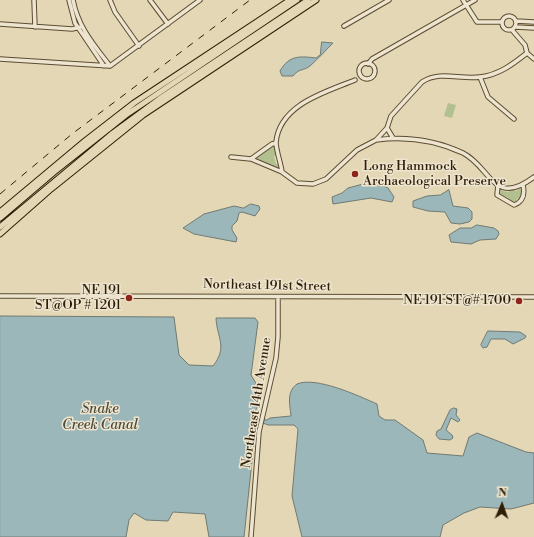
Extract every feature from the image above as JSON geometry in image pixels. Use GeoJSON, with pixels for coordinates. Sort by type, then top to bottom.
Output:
{"type":"FeatureCollection","features":[{"type":"Feature","properties":{"kind":"highway"},"geometry":{"type":"LineString","coordinates":[[0,212],[66,156],[134,103],[290,0]]}},
{"type":"Feature","properties":{"kind":"highway"},"geometry":{"type":"LineString","coordinates":[[0,217],[126,115],[297,0]]}},
{"type":"Feature","properties":{"kind":"highway"},"geometry":{"type":"LineString","coordinates":[[0,227],[113,133],[162,97],[308,0]]}},
{"type":"Feature","properties":{"kind":"highway"},"geometry":{"type":"LineString","coordinates":[[0,234],[51,189],[144,116],[316,0]]}},
{"type":"Feature","properties":{"kind":"highway"},"geometry":{"type":"LineString","coordinates":[[0,217],[66,156]]}},
{"type":"Feature","properties":{"kind":"street"},"geometry":{"type":"LineString","coordinates":[[34,0],[35,27]]}},
{"type":"Feature","properties":{"kind":"street"},"geometry":{"type":"LineString","coordinates":[[69,0],[71,12],[104,66]]}},
{"type":"Feature","properties":{"kind":"street"},"geometry":{"type":"LineString","coordinates":[[73,0],[80,28],[110,66]]}},
{"type":"Feature","properties":{"kind":"street"},"geometry":{"type":"LineString","coordinates":[[110,0],[115,12],[139,46]]}},
{"type":"Feature","properties":{"kind":"street"},"geometry":{"type":"LineString","coordinates":[[150,0],[168,24]]}},
{"type":"Feature","properties":{"kind":"street"},"geometry":{"type":"LineString","coordinates":[[344,26],[389,0]]}},
{"type":"Feature","properties":{"kind":"street"},"geometry":{"type":"LineString","coordinates":[[463,0],[477,22],[502,22]]}},
{"type":"Feature","properties":{"kind":"street"},"geometry":{"type":"LineString","coordinates":[[368,64],[373,67],[374,72],[373,76],[366,79],[361,77],[359,69],[362,65],[368,64],[372,59],[475,0]]}},
{"type":"Feature","properties":{"kind":"street"},"geometry":{"type":"LineString","coordinates":[[0,59],[110,66],[198,1]]}},
{"type":"Feature","properties":{"kind":"street"},"geometry":{"type":"LineString","coordinates":[[502,22],[504,18],[508,16],[513,17],[516,21],[534,22]]}},
{"type":"Feature","properties":{"kind":"street"},"geometry":{"type":"LineString","coordinates":[[516,21],[514,28],[525,45],[527,53],[534,59]]}},
{"type":"Feature","properties":{"kind":"street"},"geometry":{"type":"LineString","coordinates":[[502,22],[504,29],[534,28]]}},
{"type":"Feature","properties":{"kind":"street"},"geometry":{"type":"LineString","coordinates":[[0,24],[35,27],[80,28]]}},
{"type":"Feature","properties":{"kind":"street"},"geometry":{"type":"LineString","coordinates":[[376,140],[387,128],[391,116],[396,109],[422,82],[428,78],[444,75],[480,77],[497,73],[508,68],[527,53]]}},
{"type":"Feature","properties":{"kind":"street"},"geometry":{"type":"LineString","coordinates":[[480,77],[488,97],[514,119]]}},
{"type":"Feature","properties":{"kind":"street"},"geometry":{"type":"LineString","coordinates":[[282,172],[276,143],[284,123],[302,103],[314,96],[355,80]]}},
{"type":"Feature","properties":{"kind":"street"},"geometry":{"type":"LineString","coordinates":[[387,128],[393,138]]}},
{"type":"Feature","properties":{"kind":"street"},"geometry":{"type":"LineString","coordinates":[[231,156],[251,159],[282,172],[298,183],[305,185],[319,182],[336,171],[356,150],[376,140],[393,138],[426,140],[463,153],[498,185],[508,188],[523,186],[534,177]]}},
{"type":"Feature","properties":{"kind":"street"},"geometry":{"type":"LineString","coordinates":[[251,159],[272,144],[276,143]]}},
{"type":"Feature","properties":{"kind":"street"},"geometry":{"type":"LineString","coordinates":[[498,185],[497,195],[514,205],[522,199],[524,191],[523,186]]}},
{"type":"Feature","properties":{"kind":"street","name":"Northeast 191st Street"},"geometry":{"type":"LineString","coordinates":[[0,296],[196,295],[278,297],[534,297]]}},
{"type":"Feature","properties":{"kind":"street","name":"Northeast 14th Avenue"},"geometry":{"type":"LineString","coordinates":[[251,537],[262,416],[276,352],[279,320],[278,297]]}},
{"type":"Feature","properties":{"kind":"green space"},"geometry":{"type":"Polygon","coordinates":[[[448,103],[456,105],[452,118],[444,116],[448,103]]]}},
{"type":"Feature","properties":{"kind":"green space"},"geometry":{"type":"Polygon","coordinates":[[[275,145],[277,156],[274,156],[276,164],[279,164],[280,169],[256,159],[275,145]]]}},
{"type":"Feature","properties":{"kind":"green space"},"geometry":{"type":"Polygon","coordinates":[[[501,188],[502,191],[509,192],[510,189],[511,191],[517,191],[518,188],[520,189],[522,192],[520,199],[518,198],[516,200],[517,202],[513,203],[507,197],[505,199],[506,197],[498,194],[498,189],[501,188]]]}},
{"type":"Feature","properties":{"kind":"water"},"geometry":{"type":"Polygon","coordinates":[[[322,42],[333,43],[308,68],[297,72],[293,76],[282,76],[280,71],[291,59],[300,57],[316,58],[320,55],[322,42]]]}},
{"type":"Feature","properties":{"kind":"water"},"geometry":{"type":"Polygon","coordinates":[[[374,181],[388,188],[394,197],[392,202],[371,198],[333,204],[332,197],[342,193],[348,188],[363,184],[369,186],[374,181]]]}},
{"type":"Feature","properties":{"kind":"water"},"geometry":{"type":"Polygon","coordinates":[[[449,190],[453,206],[468,208],[472,212],[472,219],[469,222],[460,224],[451,223],[445,212],[428,211],[413,207],[413,201],[427,196],[440,195],[449,190]]]}},
{"type":"Feature","properties":{"kind":"water"},"geometry":{"type":"Polygon","coordinates":[[[251,204],[259,206],[260,209],[255,216],[242,212],[239,213],[237,221],[232,226],[232,230],[237,238],[236,242],[194,234],[183,228],[204,214],[234,206],[243,208],[251,204]]]}},
{"type":"Feature","properties":{"kind":"water"},"geometry":{"type":"Polygon","coordinates":[[[477,225],[494,228],[499,234],[496,239],[480,240],[471,244],[451,242],[449,235],[460,228],[471,228],[477,225]]]}},
{"type":"Feature","properties":{"kind":"water","name":"Snake Creek Canal"},"geometry":{"type":"Polygon","coordinates":[[[0,316],[174,317],[179,355],[189,365],[213,366],[221,348],[216,318],[255,318],[258,322],[251,375],[257,385],[257,417],[259,419],[267,420],[270,418],[291,416],[290,395],[291,391],[297,384],[305,382],[315,383],[337,388],[377,404],[379,416],[385,420],[395,420],[423,440],[427,453],[463,456],[469,437],[477,433],[526,452],[534,453],[534,503],[511,509],[480,507],[464,513],[443,525],[440,537],[302,537],[292,496],[298,429],[294,425],[268,425],[258,421],[256,423],[244,537],[209,537],[205,514],[173,512],[168,521],[146,520],[134,513],[129,520],[126,537],[0,537],[0,316]]]}},
{"type":"Feature","properties":{"kind":"water"},"geometry":{"type":"Polygon","coordinates":[[[488,331],[520,332],[526,336],[513,344],[505,339],[491,339],[487,347],[483,348],[481,345],[488,331]]]}},
{"type":"Feature","properties":{"kind":"water"},"geometry":{"type":"Polygon","coordinates":[[[454,408],[457,409],[456,415],[460,420],[458,422],[451,418],[446,430],[452,435],[453,438],[450,440],[439,439],[436,435],[437,431],[441,429],[450,410],[454,408]]]}},
{"type":"Feature","properties":{"kind":"railway"},"geometry":{"type":"LineString","coordinates":[[0,194],[72,134],[250,0]]}},
{"type":"Feature","properties":{"kind":"place","name":"Long Hammock Archaeological Preserve"},"geometry":{"type":"Point","coordinates":[355,174]}},
{"type":"Feature","properties":{"kind":"place","name":"NE 191 ST@OP # 1201"},"geometry":{"type":"Point","coordinates":[129,298]}},
{"type":"Feature","properties":{"kind":"place","name":"NE 191 ST@# 1700"},"geometry":{"type":"Point","coordinates":[519,301]}}]}
